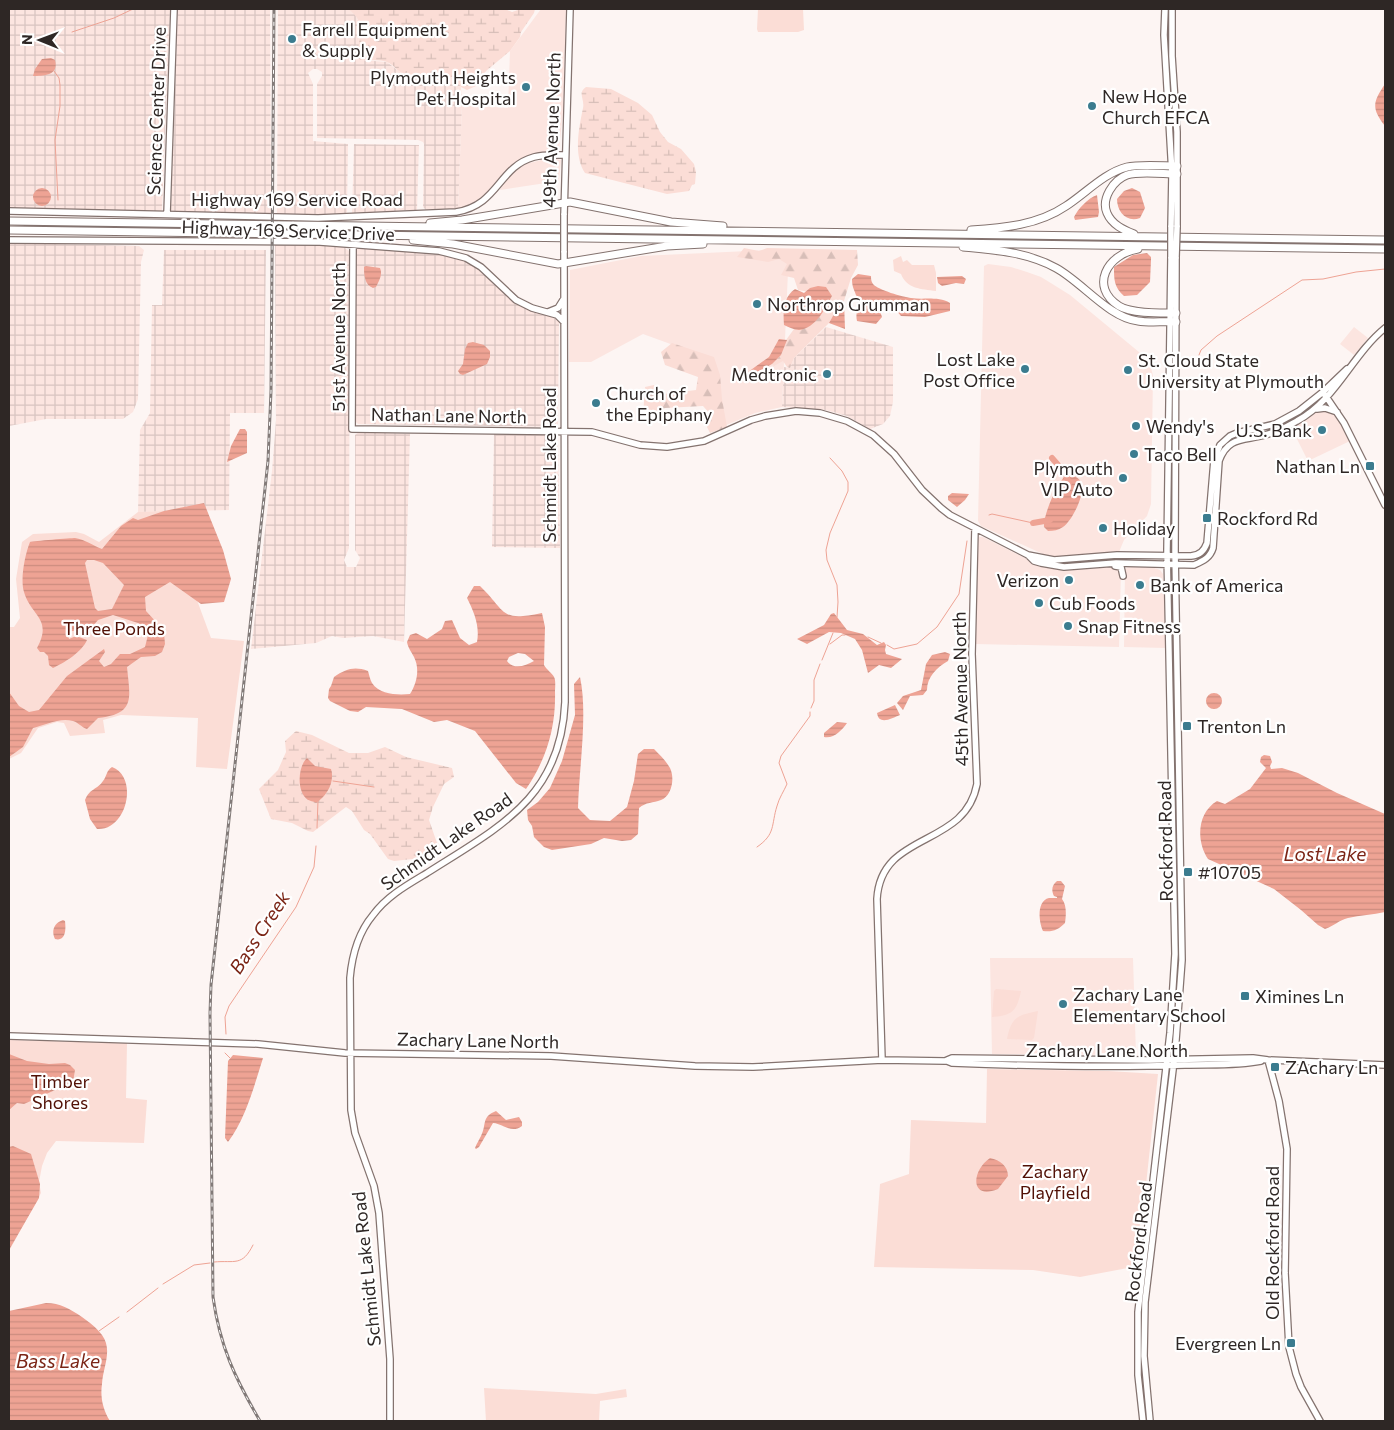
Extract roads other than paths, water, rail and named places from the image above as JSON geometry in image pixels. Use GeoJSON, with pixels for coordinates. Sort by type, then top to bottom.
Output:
{"type":"FeatureCollection","features":[{"type":"Feature","properties":{"kind":"highway"},"geometry":{"type":"LineString","coordinates":[[933,234],[949,231],[999,228],[1027,223],[1062,208],[1115,172],[1129,166],[1174,170]]}},
{"type":"Feature","properties":{"kind":"highway"},"geometry":{"type":"LineString","coordinates":[[1140,236],[1120,228],[1109,216],[1106,205],[1110,190],[1116,182],[1128,175],[1174,170]]}},
{"type":"Feature","properties":{"kind":"highway"},"geometry":{"type":"LineString","coordinates":[[388,226],[462,220],[570,202],[678,223],[765,231]]}},
{"type":"Feature","properties":{"kind":"highway"},"geometry":{"type":"LineString","coordinates":[[10,221],[1385,240]]}},
{"type":"Feature","properties":{"kind":"highway"},"geometry":{"type":"LineString","coordinates":[[9,230],[1385,249]]}},
{"type":"Feature","properties":{"kind":"highway"},"geometry":{"type":"LineString","coordinates":[[376,235],[453,244],[563,264],[679,245],[764,240]]}},
{"type":"Feature","properties":{"kind":"highway"},"geometry":{"type":"LineString","coordinates":[[921,244],[1025,255],[1045,263],[1068,276],[1116,314],[1138,321],[1173,322]]}},
{"type":"Feature","properties":{"kind":"highway"},"geometry":{"type":"LineString","coordinates":[[1149,246],[1126,251],[1113,260],[1105,273],[1106,288],[1113,300],[1125,309],[1173,313]]}},
{"type":"Feature","properties":{"kind":"street","name":"Science Center Drive"},"geometry":{"type":"LineString","coordinates":[[167,214],[174,9]]}},
{"type":"Feature","properties":{"kind":"street","name":"49th Avenue North"},"geometry":{"type":"LineString","coordinates":[[564,251],[570,9]]}},
{"type":"Feature","properties":{"kind":"street"},"geometry":{"type":"LineString","coordinates":[[1165,9],[1164,35],[1174,170]]}},
{"type":"Feature","properties":{"kind":"street"},"geometry":{"type":"LineString","coordinates":[[1172,9],[1174,170]]}},
{"type":"Feature","properties":{"kind":"street","name":"Highway 169 Service Road"},"geometry":{"type":"LineString","coordinates":[[9,210],[327,218],[456,212],[471,208],[484,200],[492,194],[507,174],[526,160],[543,155],[565,155]]}},
{"type":"Feature","properties":{"kind":"street","name":"Rockford Road"},"geometry":{"type":"LineString","coordinates":[[1150,1421],[1145,1372],[1145,1316],[1180,1005],[1182,940],[1175,564],[1174,170]]}},
{"type":"Feature","properties":{"kind":"street","name":"Highway 169 Service Drive"},"geometry":{"type":"LineString","coordinates":[[9,240],[283,242],[439,251],[459,256],[481,267],[516,300],[532,308],[557,315],[563,321]]}},
{"type":"Feature","properties":{"kind":"street","name":"51st Avenue North"},"geometry":{"type":"LineString","coordinates":[[352,428],[353,245]]}},
{"type":"Feature","properties":{"kind":"street","name":"Schmidt Lake Road"},"geometry":{"type":"LineString","coordinates":[[390,1421],[390,1359],[379,1213],[374,1186],[352,1120],[350,1101],[351,964],[358,939],[380,906],[400,890],[492,831],[516,813],[537,790],[556,751],[562,727],[565,702],[564,251]]}},
{"type":"Feature","properties":{"kind":"street"},"geometry":{"type":"LineString","coordinates":[[548,312],[558,308],[563,300]]}},
{"type":"Feature","properties":{"kind":"street","name":"Rockford Road"},"geometry":{"type":"LineString","coordinates":[[1143,1421],[1138,1375],[1138,1312],[1172,1021],[1174,978],[1175,917],[1167,563],[1173,322]]}},
{"type":"Feature","properties":{"kind":"street"},"geometry":{"type":"LineString","coordinates":[[1385,328],[1323,392],[1336,412],[1385,505]]}},
{"type":"Feature","properties":{"kind":"street","name":"Nathan Lane North"},"geometry":{"type":"LineString","coordinates":[[1028,555],[1034,561],[1056,566],[1074,567],[1130,563],[1194,565],[1204,561],[1212,552],[1219,461],[1222,453],[1227,447],[1238,440],[1264,435],[1284,428],[1315,409],[1327,398],[1350,366]]}},
{"type":"Feature","properties":{"kind":"street","name":"Nathan Lane North"},"geometry":{"type":"LineString","coordinates":[[352,428],[592,432],[640,445],[667,447],[704,441],[751,420],[778,413],[807,411],[834,416],[873,435],[894,454],[930,499],[950,515],[1028,555],[1054,560],[1105,556],[1175,557],[1195,556],[1204,550],[1208,537],[1214,460],[1217,450],[1224,440],[1237,433],[1267,426],[1289,417],[1323,392]]}},
{"type":"Feature","properties":{"kind":"street"},"geometry":{"type":"LineString","coordinates":[[1315,409],[1323,408],[1336,412]]}},
{"type":"Feature","properties":{"kind":"street","name":"45th Avenue North"},"geometry":{"type":"LineString","coordinates":[[882,1060],[877,898],[880,881],[888,865],[897,856],[959,819],[973,800],[977,784],[972,654],[975,528]]}},
{"type":"Feature","properties":{"kind":"street"},"geometry":{"type":"LineString","coordinates":[[1098,564],[1120,566],[1123,576],[1125,568],[1130,563]]}},
{"type":"Feature","properties":{"kind":"street"},"geometry":{"type":"LineString","coordinates":[[1150,1060],[1157,1059],[1165,1050],[1172,1021]]}},
{"type":"Feature","properties":{"kind":"street","name":"Zachary Lane North"},"geometry":{"type":"LineString","coordinates":[[9,1036],[258,1044],[351,1053],[551,1056],[695,1066],[753,1067],[882,1060],[947,1060],[952,1058],[1150,1060],[1167,1063]]}},
{"type":"Feature","properties":{"kind":"street","name":"Zachary Lane North"},"geometry":{"type":"LineString","coordinates":[[947,1060],[952,1063],[995,1065],[1230,1061],[1253,1063],[1268,1060],[1385,1065]]}},
{"type":"Feature","properties":{"kind":"street","name":"Old Rockford Road"},"geometry":{"type":"LineString","coordinates":[[1268,1060],[1279,1101],[1287,1148],[1285,1273],[1289,1347],[1301,1387],[1320,1421]]}},
{"type":"Feature","properties":{"kind":"street","name":"Zachary Lane North"},"geometry":{"type":"LineString","coordinates":[[1174,1062],[1187,1065],[1230,1061]]}},
{"type":"Feature","properties":{"kind":"street"},"geometry":{"type":"LineString","coordinates":[[1166,1122],[1170,1116],[1176,1075],[1180,1068],[1187,1065]]}},
{"type":"Feature","properties":{"kind":"water"},"geometry":{"type":"Polygon","coordinates":[[[51,58],[55,60],[56,65],[53,72],[46,75],[33,76],[35,69],[42,59],[51,58]]]}},
{"type":"Feature","properties":{"kind":"water"},"geometry":{"type":"Polygon","coordinates":[[[1385,84],[1385,126],[1377,114],[1375,105],[1385,84]]]}},
{"type":"Feature","properties":{"kind":"water"},"geometry":{"type":"Polygon","coordinates":[[[38,188],[46,188],[51,193],[49,204],[38,206],[33,201],[33,193],[38,188]]]}},
{"type":"Feature","properties":{"kind":"water"},"geometry":{"type":"Polygon","coordinates":[[[1132,188],[1140,192],[1145,208],[1140,218],[1135,219],[1127,218],[1117,204],[1117,199],[1124,191],[1132,188]]]}},
{"type":"Feature","properties":{"kind":"water"},"geometry":{"type":"Polygon","coordinates":[[[1097,195],[1098,217],[1075,220],[1074,217],[1081,207],[1097,195]]]}},
{"type":"Feature","properties":{"kind":"water"},"geometry":{"type":"Polygon","coordinates":[[[1147,253],[1151,257],[1150,282],[1137,295],[1124,296],[1118,290],[1115,283],[1114,267],[1133,255],[1147,253]]]}},
{"type":"Feature","properties":{"kind":"water"},"geometry":{"type":"Polygon","coordinates":[[[366,266],[380,268],[381,276],[376,287],[370,287],[367,282],[364,270],[366,266]]]}},
{"type":"Feature","properties":{"kind":"water"},"geometry":{"type":"Polygon","coordinates":[[[858,274],[871,276],[873,284],[897,295],[911,298],[936,299],[950,303],[950,311],[925,317],[901,316],[888,301],[881,300],[879,308],[882,317],[876,324],[857,321],[856,294],[852,279],[858,274]]]}},
{"type":"Feature","properties":{"kind":"water"},"geometry":{"type":"Polygon","coordinates":[[[962,276],[966,279],[964,284],[956,283],[942,286],[938,283],[937,277],[962,276]]]}},
{"type":"Feature","properties":{"kind":"water"},"geometry":{"type":"Polygon","coordinates":[[[826,287],[832,296],[815,322],[799,330],[784,325],[786,300],[791,292],[795,289],[804,293],[810,288],[826,287]]]}},
{"type":"Feature","properties":{"kind":"water"},"geometry":{"type":"Polygon","coordinates":[[[844,301],[845,329],[829,323],[839,305],[844,301]]]}},
{"type":"Feature","properties":{"kind":"water"},"geometry":{"type":"Polygon","coordinates":[[[779,339],[787,340],[781,355],[772,364],[740,381],[748,372],[769,357],[779,339]]]}},
{"type":"Feature","properties":{"kind":"water"},"geometry":{"type":"Polygon","coordinates":[[[473,342],[484,345],[490,351],[490,357],[487,364],[463,375],[460,374],[458,371],[463,364],[465,349],[468,343],[473,342]]]}},
{"type":"Feature","properties":{"kind":"water"},"geometry":{"type":"Polygon","coordinates":[[[240,429],[245,429],[247,432],[247,453],[227,462],[231,446],[240,429]]]}},
{"type":"Feature","properties":{"kind":"water"},"geometry":{"type":"Polygon","coordinates":[[[1072,475],[1077,477],[1082,485],[1077,508],[1063,527],[1048,531],[1044,527],[1044,522],[1051,500],[1065,476],[1072,475]]]}},
{"type":"Feature","properties":{"kind":"water"},"geometry":{"type":"Polygon","coordinates":[[[952,493],[969,494],[957,507],[948,500],[948,496],[952,493]]]}},
{"type":"Feature","properties":{"kind":"water"},"geometry":{"type":"Polygon","coordinates":[[[204,503],[223,550],[231,579],[224,602],[201,604],[170,582],[145,597],[146,611],[164,633],[165,644],[162,652],[155,656],[141,657],[127,667],[129,696],[125,708],[119,713],[98,718],[87,729],[68,720],[33,728],[23,747],[9,757],[9,692],[19,706],[29,712],[39,710],[67,676],[104,649],[105,652],[99,661],[104,667],[111,664],[120,654],[130,654],[145,647],[149,631],[138,623],[113,615],[98,620],[92,627],[68,632],[69,639],[76,636],[87,640],[77,653],[53,668],[49,665],[48,656],[37,648],[43,630],[42,624],[27,600],[23,587],[26,553],[30,542],[75,538],[102,549],[121,526],[133,518],[138,520],[164,511],[204,503]],[[87,560],[85,563],[95,608],[98,611],[112,609],[124,585],[103,563],[87,560]]]}},
{"type":"Feature","properties":{"kind":"water"},"geometry":{"type":"Polygon","coordinates":[[[474,586],[480,586],[505,613],[518,616],[542,613],[545,627],[544,665],[555,680],[554,718],[544,755],[526,789],[516,783],[475,731],[447,720],[434,722],[402,709],[366,707],[358,712],[350,711],[330,701],[328,698],[329,689],[334,677],[346,670],[354,669],[368,671],[375,687],[384,692],[410,694],[416,681],[417,671],[416,662],[407,642],[410,635],[416,633],[427,639],[442,629],[445,621],[452,620],[460,638],[469,645],[477,642],[477,625],[467,598],[474,586]],[[518,653],[509,657],[507,661],[513,666],[523,666],[534,661],[525,654],[518,653]]]}},
{"type":"Feature","properties":{"kind":"water"},"geometry":{"type":"Polygon","coordinates":[[[834,613],[847,630],[863,634],[877,645],[884,642],[886,654],[902,659],[891,668],[879,665],[868,673],[862,650],[855,639],[841,633],[829,632],[807,644],[797,639],[824,625],[831,614],[834,613]]]}},
{"type":"Feature","properties":{"kind":"water"},"geometry":{"type":"Polygon","coordinates":[[[945,652],[950,654],[948,661],[933,673],[927,685],[927,690],[923,695],[910,696],[903,710],[897,703],[903,696],[921,690],[926,664],[932,655],[945,652]]]}},
{"type":"Feature","properties":{"kind":"water"},"geometry":{"type":"Polygon","coordinates":[[[580,677],[583,724],[578,808],[590,820],[610,821],[627,807],[634,781],[638,754],[644,749],[654,749],[667,763],[671,772],[672,786],[665,798],[639,808],[638,834],[631,840],[622,841],[604,838],[591,844],[552,850],[544,847],[534,837],[532,826],[528,820],[527,810],[538,802],[550,788],[562,761],[575,715],[574,684],[580,677]]]}},
{"type":"Feature","properties":{"kind":"water"},"geometry":{"type":"Polygon","coordinates":[[[1214,693],[1222,701],[1214,709],[1206,701],[1214,693]]]}},
{"type":"Feature","properties":{"kind":"water"},"geometry":{"type":"Polygon","coordinates":[[[895,705],[900,715],[886,720],[878,717],[877,713],[895,705]]]}},
{"type":"Feature","properties":{"kind":"water"},"geometry":{"type":"Polygon","coordinates":[[[837,722],[847,723],[831,737],[824,737],[824,733],[837,722]]]}},
{"type":"Feature","properties":{"kind":"water","name":"Lost Lake"},"geometry":{"type":"Polygon","coordinates":[[[1264,755],[1270,756],[1272,762],[1271,769],[1282,768],[1298,773],[1385,814],[1385,912],[1348,918],[1325,929],[1274,889],[1208,859],[1200,836],[1200,828],[1205,813],[1217,801],[1225,804],[1250,789],[1266,768],[1260,762],[1261,757],[1264,755]]]}},
{"type":"Feature","properties":{"kind":"water"},"geometry":{"type":"Polygon","coordinates":[[[307,758],[315,766],[331,769],[332,774],[329,788],[324,797],[316,803],[304,796],[300,785],[300,773],[307,758]]]}},
{"type":"Feature","properties":{"kind":"water"},"geometry":{"type":"Polygon","coordinates":[[[112,767],[120,773],[125,781],[126,802],[116,822],[107,827],[97,829],[90,819],[85,800],[89,793],[101,784],[112,767]]]}},
{"type":"Feature","properties":{"kind":"water"},"geometry":{"type":"Polygon","coordinates":[[[1057,881],[1061,881],[1065,886],[1062,899],[1066,914],[1065,923],[1055,930],[1043,931],[1040,923],[1040,908],[1045,900],[1057,898],[1054,896],[1052,888],[1057,881]]]}},
{"type":"Feature","properties":{"kind":"water"},"geometry":{"type":"Polygon","coordinates":[[[65,921],[65,928],[63,937],[55,939],[54,928],[57,923],[65,921]]]}},
{"type":"Feature","properties":{"kind":"water"},"geometry":{"type":"Polygon","coordinates":[[[9,1054],[27,1061],[49,1064],[65,1063],[70,1065],[75,1070],[73,1082],[24,1104],[17,1103],[9,1110],[9,1054]]]}},
{"type":"Feature","properties":{"kind":"water"},"geometry":{"type":"Polygon","coordinates":[[[233,1055],[263,1058],[245,1112],[228,1142],[225,1138],[228,1061],[233,1055]]]}},
{"type":"Feature","properties":{"kind":"water"},"geometry":{"type":"Polygon","coordinates":[[[496,1111],[506,1120],[519,1117],[522,1126],[511,1129],[493,1123],[476,1149],[486,1118],[496,1111]]]}},
{"type":"Feature","properties":{"kind":"water"},"geometry":{"type":"Polygon","coordinates":[[[13,1146],[31,1154],[40,1184],[39,1198],[9,1250],[9,1147],[13,1146]]]}},
{"type":"Feature","properties":{"kind":"water"},"geometry":{"type":"Polygon","coordinates":[[[990,1158],[1003,1164],[1007,1169],[1008,1176],[998,1189],[989,1192],[982,1191],[976,1183],[979,1170],[990,1158]]]}},
{"type":"Feature","properties":{"kind":"water","name":"Bass Lake"},"geometry":{"type":"Polygon","coordinates":[[[46,1303],[60,1305],[78,1314],[102,1335],[107,1347],[107,1359],[101,1394],[104,1408],[110,1421],[9,1421],[9,1311],[46,1303]]]}},
{"type":"Feature","properties":{"kind":"waterway"},"geometry":{"type":"LineString","coordinates":[[72,32],[114,18],[133,9]]}},
{"type":"Feature","properties":{"kind":"waterway"},"geometry":{"type":"LineString","coordinates":[[54,71],[59,78],[60,85],[60,106],[55,140],[58,200]]}},
{"type":"Feature","properties":{"kind":"waterway"},"geometry":{"type":"LineString","coordinates":[[1199,355],[1201,350],[1217,336],[1302,280],[1323,279],[1356,272],[1385,269]]}},
{"type":"Feature","properties":{"kind":"waterway"},"geometry":{"type":"LineString","coordinates":[[830,458],[842,471],[848,482],[848,491],[830,533],[826,550],[827,560],[837,585],[837,617]]}},
{"type":"Feature","properties":{"kind":"waterway"},"geometry":{"type":"LineString","coordinates":[[1052,458],[1065,473],[1069,483]]}},
{"type":"Feature","properties":{"kind":"waterway"},"geometry":{"type":"LineString","coordinates":[[989,515],[992,514],[1033,523]]}},
{"type":"Feature","properties":{"kind":"waterway"},"geometry":{"type":"LineString","coordinates":[[1033,523],[1050,520]]}},
{"type":"Feature","properties":{"kind":"waterway"},"geometry":{"type":"LineString","coordinates":[[887,645],[894,649],[917,644],[937,627],[959,594],[967,541]]}},
{"type":"Feature","properties":{"kind":"waterway"},"geometry":{"type":"LineString","coordinates":[[822,660],[833,633]]}},
{"type":"Feature","properties":{"kind":"waterway"},"geometry":{"type":"LineString","coordinates":[[830,644],[842,635],[845,635]]}},
{"type":"Feature","properties":{"kind":"waterway"},"geometry":{"type":"LineString","coordinates":[[868,637],[881,643]]}},
{"type":"Feature","properties":{"kind":"waterway"},"geometry":{"type":"LineString","coordinates":[[811,708],[814,701],[814,680],[820,664]]}},
{"type":"Feature","properties":{"kind":"waterway"},"geometry":{"type":"LineString","coordinates":[[757,847],[767,838],[772,829],[778,803],[787,784],[779,763],[781,756],[810,716],[810,712]]}},
{"type":"Feature","properties":{"kind":"waterway","name":"Bass Creek"},"geometry":{"type":"LineString","coordinates":[[333,781],[374,787]]}},
{"type":"Feature","properties":{"kind":"waterway","name":"Bass Creek"},"geometry":{"type":"LineString","coordinates":[[317,828],[318,801]]}},
{"type":"Feature","properties":{"kind":"waterway","name":"Bass Creek"},"geometry":{"type":"LineString","coordinates":[[226,1034],[225,1017],[229,1006],[296,907],[314,867],[316,846]]}},
{"type":"Feature","properties":{"kind":"waterway","name":"Bass Creek"},"geometry":{"type":"LineString","coordinates":[[225,1053],[230,1058]]}},
{"type":"Feature","properties":{"kind":"waterway","name":"Bass Creek"},"geometry":{"type":"LineString","coordinates":[[214,1262],[241,1260],[253,1245]]}},
{"type":"Feature","properties":{"kind":"waterway","name":"Bass Creek"},"geometry":{"type":"LineString","coordinates":[[163,1284],[194,1265],[210,1263]]}},
{"type":"Feature","properties":{"kind":"waterway","name":"Bass Creek"},"geometry":{"type":"LineString","coordinates":[[127,1312],[158,1288]]}},
{"type":"Feature","properties":{"kind":"waterway","name":"Bass Creek"},"geometry":{"type":"LineString","coordinates":[[99,1331],[119,1317]]}},
{"type":"Feature","properties":{"kind":"railway"},"geometry":{"type":"LineString","coordinates":[[260,1421],[243,1391],[224,1347],[213,1297],[210,1013],[211,985],[268,461],[271,391],[274,9]]}},
{"type":"Feature","properties":{"kind":"place","name":"Farrell Equipment & Supply"},"geometry":{"type":"Point","coordinates":[292,39]}},
{"type":"Feature","properties":{"kind":"place","name":"Plymouth Heights Pet Hospital"},"geometry":{"type":"Point","coordinates":[526,87]}},
{"type":"Feature","properties":{"kind":"place","name":"New Hope Church EFCA"},"geometry":{"type":"Point","coordinates":[1092,106]}},
{"type":"Feature","properties":{"kind":"place","name":"Northrop Grumman"},"geometry":{"type":"Point","coordinates":[757,304]}},
{"type":"Feature","properties":{"kind":"place","name":"Lost Lake Post Office"},"geometry":{"type":"Point","coordinates":[1025,369]}},
{"type":"Feature","properties":{"kind":"place","name":"St. Cloud State University at Plymouth"},"geometry":{"type":"Point","coordinates":[1128,370]}},
{"type":"Feature","properties":{"kind":"place","name":"Medtronic"},"geometry":{"type":"Point","coordinates":[827,374]}},
{"type":"Feature","properties":{"kind":"place","name":"Church of the Epiphany"},"geometry":{"type":"Point","coordinates":[596,403]}},
{"type":"Feature","properties":{"kind":"place","name":"Wendy's"},"geometry":{"type":"Point","coordinates":[1136,426]}},
{"type":"Feature","properties":{"kind":"place","name":"U.S. Bank"},"geometry":{"type":"Point","coordinates":[1322,430]}},
{"type":"Feature","properties":{"kind":"place","name":"Taco Bell"},"geometry":{"type":"Point","coordinates":[1134,454]}},
{"type":"Feature","properties":{"kind":"place","name":"Nathan Ln"},"geometry":{"type":"Point","coordinates":[1370,466]}},
{"type":"Feature","properties":{"kind":"place","name":"Plymouth VIP Auto"},"geometry":{"type":"Point","coordinates":[1123,478]}},
{"type":"Feature","properties":{"kind":"place","name":"Rockford Rd"},"geometry":{"type":"Point","coordinates":[1207,518]}},
{"type":"Feature","properties":{"kind":"place","name":"Holiday"},"geometry":{"type":"Point","coordinates":[1103,528]}},
{"type":"Feature","properties":{"kind":"place","name":"Verizon"},"geometry":{"type":"Point","coordinates":[1069,580]}},
{"type":"Feature","properties":{"kind":"place","name":"Bank of America"},"geometry":{"type":"Point","coordinates":[1140,585]}},
{"type":"Feature","properties":{"kind":"place","name":"Cub Foods"},"geometry":{"type":"Point","coordinates":[1039,603]}},
{"type":"Feature","properties":{"kind":"place","name":"Snap Fitness"},"geometry":{"type":"Point","coordinates":[1068,626]}},
{"type":"Feature","properties":{"kind":"place","name":"Trenton Ln"},"geometry":{"type":"Point","coordinates":[1187,726]}},
{"type":"Feature","properties":{"kind":"place","name":"#10705"},"geometry":{"type":"Point","coordinates":[1188,872]}},
{"type":"Feature","properties":{"kind":"place","name":"Ximines Ln"},"geometry":{"type":"Point","coordinates":[1245,996]}},
{"type":"Feature","properties":{"kind":"place","name":"Zachary Lane Elementary School"},"geometry":{"type":"Point","coordinates":[1063,1004]}},
{"type":"Feature","properties":{"kind":"place","name":"ZAchary Ln"},"geometry":{"type":"Point","coordinates":[1275,1067]}},
{"type":"Feature","properties":{"kind":"place","name":"Evergreen Ln"},"geometry":{"type":"Point","coordinates":[1291,1343]}},
{"type":"Feature","properties":{"kind":"park label","name":"Three Ponds"},"geometry":{"type":"Point","coordinates":[114,628]}},
{"type":"Feature","properties":{"kind":"park label","name":"Timber Shores"},"geometry":{"type":"Point","coordinates":[60,1091]}},
{"type":"Feature","properties":{"kind":"park label","name":"Zachary Playfield"},"geometry":{"type":"Point","coordinates":[1055,1181]}}]}
